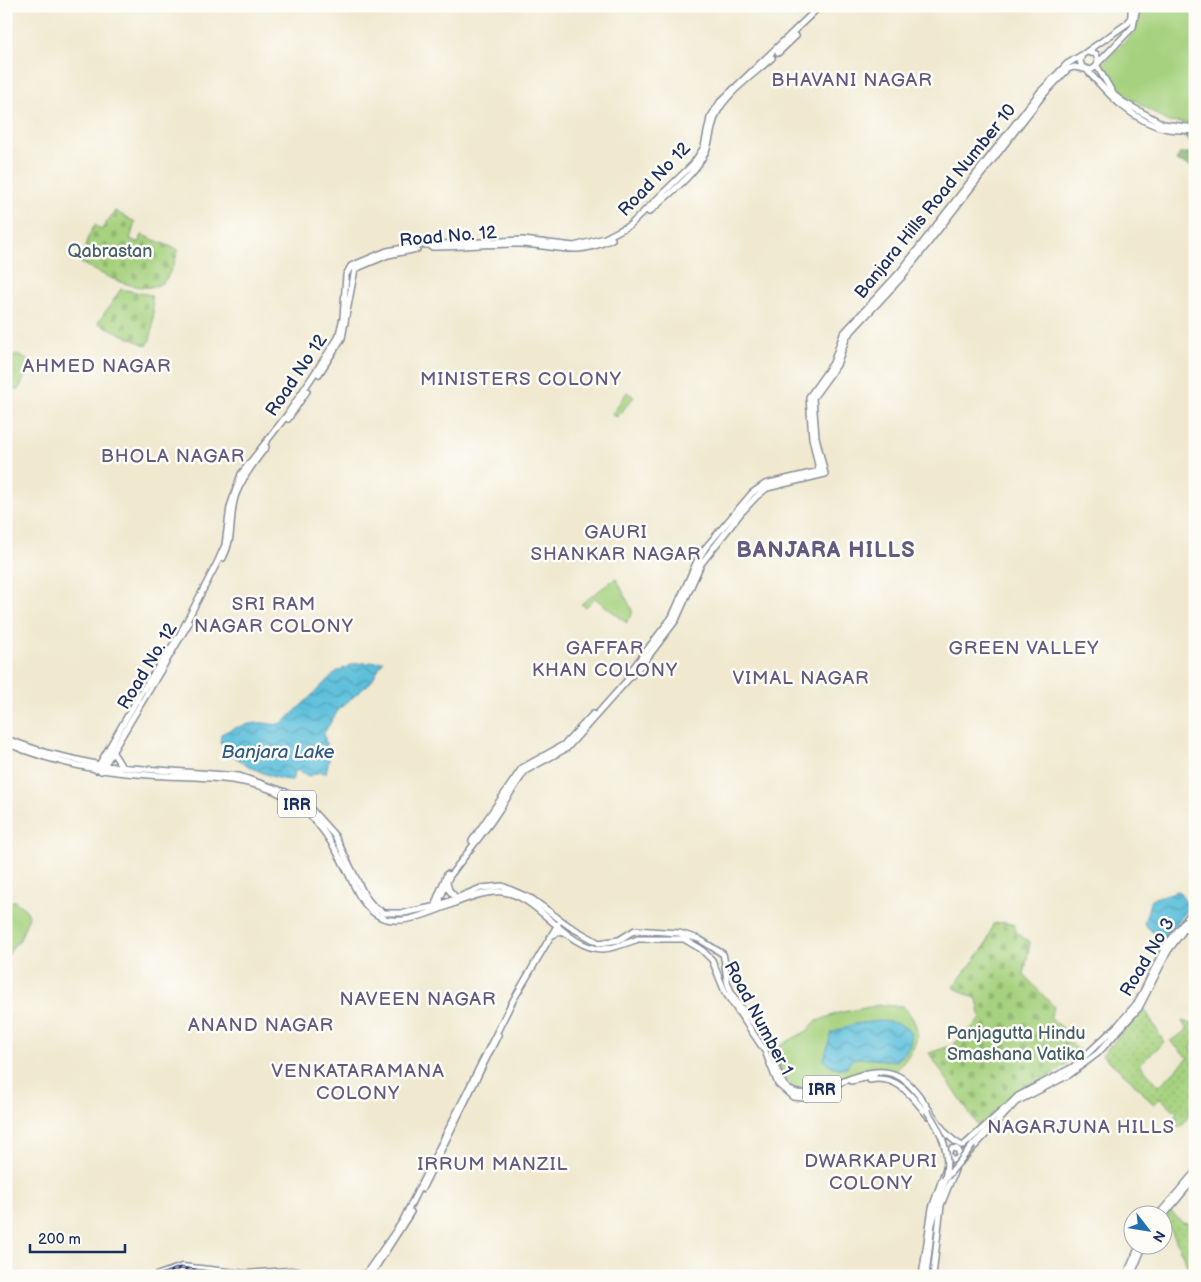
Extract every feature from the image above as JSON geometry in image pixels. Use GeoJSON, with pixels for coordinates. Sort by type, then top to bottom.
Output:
{"type":"FeatureCollection","features":[{"type":"Feature","properties":{"kind":"highway"},"geometry":{"type":"LineString","coordinates":[[156,1276],[182,1266],[246,1274],[294,1273],[330,1276]]}},
{"type":"Feature","properties":{"kind":"highway"},"geometry":{"type":"LineString","coordinates":[[169,1276],[180,1272],[213,1276]]}},
{"type":"Feature","properties":{"kind":"main road","name":"Road No 12"},"geometry":{"type":"LineString","coordinates":[[100,768],[142,691],[179,636],[217,564],[225,545],[235,487],[241,474],[287,415],[338,338],[343,318],[346,275],[351,266],[387,251],[420,245],[523,240],[574,246],[589,244],[621,231],[656,200],[696,160],[704,147],[710,118],[720,102],[820,6]]}},
{"type":"Feature","properties":{"kind":"main road","name":"Road No. 12"},"geometry":{"type":"LineString","coordinates":[[100,768],[180,640],[228,548],[235,499],[242,481],[262,449],[291,416],[340,343],[355,269],[388,255],[419,248],[523,244],[579,250],[603,243],[624,233],[671,192],[696,166],[705,153],[713,121],[730,96],[825,6]]}},
{"type":"Feature","properties":{"kind":"main road"},"geometry":{"type":"LineString","coordinates":[[1130,25],[1131,6]]}},
{"type":"Feature","properties":{"kind":"main road"},"geometry":{"type":"LineString","coordinates":[[1068,66],[1086,70],[1098,65],[1130,25],[1137,6]]}},
{"type":"Feature","properties":{"kind":"main road","name":"Banjara Hills Road Number 10"},"geometry":{"type":"LineString","coordinates":[[821,472],[812,438],[809,397],[833,363],[843,334],[897,276],[1027,108],[1068,66],[1130,25]]}},
{"type":"Feature","properties":{"kind":"main road"},"geometry":{"type":"LineString","coordinates":[[1085,53],[1096,54],[1098,65],[1114,95],[1123,102],[1162,124],[1195,129],[1167,129],[1138,116],[1110,96],[1086,70],[1080,61],[1085,53]]}},
{"type":"Feature","properties":{"kind":"main road"},"geometry":{"type":"LineString","coordinates":[[440,906],[440,900],[452,872],[488,827],[525,771],[567,748],[660,643],[676,620],[701,564],[756,497],[767,488],[821,472]]}},
{"type":"Feature","properties":{"kind":"main road"},"geometry":{"type":"LineString","coordinates":[[440,906],[436,901],[443,881],[522,768],[564,744],[616,690],[666,627],[697,561],[737,510],[752,494],[766,484],[821,472]]}},
{"type":"Feature","properties":{"kind":"main road","name":"Road Number 1"},"geometry":{"type":"LineString","coordinates":[[6,738],[47,753],[100,768]]}},
{"type":"Feature","properties":{"kind":"main road","name":"Road Number 1"},"geometry":{"type":"LineString","coordinates":[[6,743],[47,759],[100,768],[235,779],[272,790],[292,799],[303,808],[330,838],[356,890],[368,908],[384,919],[403,920],[420,912],[477,894],[502,892],[519,898],[568,934],[597,949],[612,948],[637,939],[684,939],[696,946],[712,960],[721,983],[765,1051],[775,1079],[786,1093],[794,1097],[804,1098],[857,1080],[862,1082],[881,1078],[899,1084],[928,1115],[943,1146],[953,1157]]}},
{"type":"Feature","properties":{"kind":"main road"},"geometry":{"type":"LineString","coordinates":[[112,751],[120,769]]}},
{"type":"Feature","properties":{"kind":"main road"},"geometry":{"type":"LineString","coordinates":[[447,883],[449,890],[456,898]]}},
{"type":"Feature","properties":{"kind":"main road","name":"Road Number 1"},"geometry":{"type":"LineString","coordinates":[[440,906],[481,888],[502,886],[532,899],[562,921],[599,943],[619,940],[632,932],[639,931],[685,933],[699,939],[723,954],[727,978],[739,1004],[770,1048],[779,1074],[790,1090],[808,1094],[860,1075],[877,1072],[892,1074],[906,1081],[913,1088],[950,1137],[961,1147]]}},
{"type":"Feature","properties":{"kind":"main road","name":"Road No 3"},"geometry":{"type":"LineString","coordinates":[[1004,1109],[1018,1096],[1074,1067],[1091,1053],[1118,1025],[1138,1002],[1165,946],[1195,908]]}},
{"type":"Feature","properties":{"kind":"main road"},"geometry":{"type":"LineString","coordinates":[[945,1179],[952,1167],[973,1148],[1016,1102],[1069,1075],[1098,1053],[1139,1008],[1168,952],[1195,915]]}},
{"type":"Feature","properties":{"kind":"main road"},"geometry":{"type":"LineString","coordinates":[[551,921],[551,936]]}},
{"type":"Feature","properties":{"kind":"main road"},"geometry":{"type":"LineString","coordinates":[[366,1275],[402,1222],[489,1045],[551,936],[562,921]]}},
{"type":"Feature","properties":{"kind":"main road"},"geometry":{"type":"LineString","coordinates":[[632,932],[631,937],[637,939],[640,936],[639,931]]}},
{"type":"Feature","properties":{"kind":"main road"},"geometry":{"type":"LineString","coordinates":[[551,936],[559,932],[568,934]]}},
{"type":"Feature","properties":{"kind":"main road"},"geometry":{"type":"LineString","coordinates":[[719,977],[727,978]]}},
{"type":"Feature","properties":{"kind":"main road"},"geometry":{"type":"LineString","coordinates":[[721,983],[727,978]]}},
{"type":"Feature","properties":{"kind":"main road","name":"IRR"},"geometry":{"type":"LineString","coordinates":[[857,1080],[882,1075],[896,1078],[914,1094],[942,1135],[947,1159],[945,1179],[932,1224],[926,1276]]}},
{"type":"Feature","properties":{"kind":"main road"},"geometry":{"type":"LineString","coordinates":[[922,1276],[928,1229],[944,1168],[961,1147],[1004,1109]]}},
{"type":"Feature","properties":{"kind":"main road"},"geometry":{"type":"LineString","coordinates":[[952,1174],[1004,1109]]}},
{"type":"Feature","properties":{"kind":"main road"},"geometry":{"type":"LineString","coordinates":[[950,1137],[961,1147]]}},
{"type":"Feature","properties":{"kind":"main road","name":"Road Number 1"},"geometry":{"type":"LineString","coordinates":[[943,1146],[944,1168]]}},
{"type":"Feature","properties":{"kind":"main road"},"geometry":{"type":"LineString","coordinates":[[932,1276],[935,1239],[941,1205],[952,1174],[953,1157],[951,1149],[961,1147],[973,1148]]}},
{"type":"Feature","properties":{"kind":"main road"},"geometry":{"type":"LineString","coordinates":[[953,1157],[968,1155]]}},
{"type":"Feature","properties":{"kind":"main road"},"geometry":{"type":"LineString","coordinates":[[1168,1204],[1195,1172]]}},
{"type":"Feature","properties":{"kind":"main road"},"geometry":{"type":"LineString","coordinates":[[1173,1204],[1195,1178]]}},
{"type":"Feature","properties":{"kind":"main road"},"geometry":{"type":"LineString","coordinates":[[932,1276],[941,1205]]}},
{"type":"Feature","properties":{"kind":"main road"},"geometry":{"type":"LineString","coordinates":[[1126,1276],[1136,1254]]}},
{"type":"Feature","properties":{"kind":"main road"},"geometry":{"type":"LineString","coordinates":[[1130,1276],[1140,1254]]}},
{"type":"Feature","properties":{"kind":"green space"},"geometry":{"type":"Polygon","coordinates":[[[1139,6],[1195,6],[1195,124],[1168,122],[1136,101],[1119,95],[1102,68],[1101,65],[1135,31],[1139,20],[1139,6]]]}},
{"type":"Feature","properties":{"kind":"green space"},"geometry":{"type":"Polygon","coordinates":[[[1180,133],[1195,134],[1195,168],[1176,161],[1180,153],[1191,153],[1194,146],[1180,133]]]}},
{"type":"Feature","properties":{"kind":"green space","name":"Qabrastan"},"geometry":{"type":"Polygon","coordinates":[[[115,211],[135,222],[130,239],[139,243],[142,235],[179,250],[168,276],[158,285],[148,287],[124,283],[81,263],[89,235],[95,225],[101,230],[115,211]]]}},
{"type":"Feature","properties":{"kind":"green space","name":"Qabrastan"},"geometry":{"type":"Polygon","coordinates":[[[121,289],[151,295],[153,321],[150,340],[147,346],[98,323],[121,289]]]}},
{"type":"Feature","properties":{"kind":"green space"},"geometry":{"type":"Polygon","coordinates":[[[15,354],[32,362],[18,391],[6,385],[6,374],[15,354]]]}},
{"type":"Feature","properties":{"kind":"green space"},"geometry":{"type":"Polygon","coordinates":[[[627,392],[634,397],[617,417],[612,414],[627,392]]]}},
{"type":"Feature","properties":{"kind":"green space"},"geometry":{"type":"Polygon","coordinates":[[[616,578],[632,610],[632,615],[627,620],[627,623],[595,598],[586,607],[581,604],[616,578]]]}},
{"type":"Feature","properties":{"kind":"green space"},"geometry":{"type":"Polygon","coordinates":[[[15,901],[26,910],[29,916],[19,942],[14,945],[7,957],[6,902],[15,901]]]}},
{"type":"Feature","properties":{"kind":"green space","name":"Panjagutta Hindu Smashana Vatika"},"geometry":{"type":"Polygon","coordinates":[[[1005,922],[1014,925],[1017,933],[1030,942],[1024,975],[1054,1007],[1050,1018],[1064,1029],[1060,1034],[1081,1052],[1056,1072],[1020,1089],[978,1126],[929,1053],[953,1045],[981,1019],[977,999],[953,987],[986,945],[993,924],[1005,922]]]}},
{"type":"Feature","properties":{"kind":"green space"},"geometry":{"type":"Polygon","coordinates":[[[880,1005],[903,1006],[911,1016],[917,1032],[914,1047],[896,1071],[864,1071],[806,1091],[792,1087],[782,1074],[775,1048],[807,1031],[815,1022],[838,1013],[880,1005]]]}},
{"type":"Feature","properties":{"kind":"green space"},"geometry":{"type":"Polygon","coordinates":[[[1144,1008],[1164,1042],[1140,1064],[1159,1086],[1188,1058],[1170,1041],[1187,1030],[1182,1021],[1195,1025],[1195,1042],[1191,1049],[1195,1052],[1195,1092],[1190,1110],[1180,1128],[1172,1121],[1177,1112],[1160,1098],[1154,1105],[1130,1079],[1102,1055],[1144,1008]]]}},
{"type":"Feature","properties":{"kind":"green space"},"geometry":{"type":"Polygon","coordinates":[[[1174,1215],[1183,1223],[1195,1225],[1195,1263],[1188,1267],[1174,1236],[1174,1215]]]}},
{"type":"Feature","properties":{"kind":"water","name":"Banjara Lake"},"geometry":{"type":"Polygon","coordinates":[[[383,661],[371,682],[339,709],[324,733],[329,760],[326,773],[320,772],[309,776],[296,770],[292,780],[273,777],[243,762],[220,742],[221,734],[236,728],[253,723],[276,724],[284,722],[336,672],[353,664],[383,661]]]}},
{"type":"Feature","properties":{"kind":"water"},"geometry":{"type":"Polygon","coordinates":[[[1178,891],[1190,907],[1164,939],[1159,938],[1144,924],[1151,899],[1178,891]]]}},
{"type":"Feature","properties":{"kind":"water"},"geometry":{"type":"Polygon","coordinates":[[[879,1021],[899,1024],[910,1032],[910,1045],[897,1061],[856,1058],[850,1061],[847,1068],[838,1068],[824,1060],[831,1033],[854,1024],[879,1021]]]}},
{"type":"Feature","properties":{"kind":"railway"},"geometry":{"type":"LineString","coordinates":[[158,1276],[180,1268],[242,1276]]}},
{"type":"Feature","properties":{"kind":"railway"},"geometry":{"type":"LineString","coordinates":[[253,1276],[291,1272],[321,1276]]}},
{"type":"Feature","properties":{"kind":"district","name":"BHAVANI NAGAR"},"geometry":{"type":"Point","coordinates":[852,79]}},
{"type":"Feature","properties":{"kind":"district","name":"AHMED NAGAR"},"geometry":{"type":"Point","coordinates":[97,365]}},
{"type":"Feature","properties":{"kind":"district","name":"MINISTERS COLONY"},"geometry":{"type":"Point","coordinates":[521,378]}},
{"type":"Feature","properties":{"kind":"district","name":"BHOLA NAGAR"},"geometry":{"type":"Point","coordinates":[173,455]}},
{"type":"Feature","properties":{"kind":"district","name":"GAURI SHANKAR NAGAR"},"geometry":{"type":"Point","coordinates":[616,542]}},
{"type":"Feature","properties":{"kind":"district","name":"BANJARA HILLS"},"geometry":{"type":"Point","coordinates":[826,549]}},
{"type":"Feature","properties":{"kind":"district","name":"SRI RAM NAGAR COLONY"},"geometry":{"type":"Point","coordinates":[274,614]}},
{"type":"Feature","properties":{"kind":"district","name":"GREEN VALLEY"},"geometry":{"type":"Point","coordinates":[1024,647]}},
{"type":"Feature","properties":{"kind":"district","name":"GAFFAR KHAN COLONY"},"geometry":{"type":"Point","coordinates":[605,658]}},
{"type":"Feature","properties":{"kind":"district","name":"VIMAL NAGAR"},"geometry":{"type":"Point","coordinates":[801,677]}},
{"type":"Feature","properties":{"kind":"district","name":"NAVEEN NAGAR"},"geometry":{"type":"Point","coordinates":[418,998]}},
{"type":"Feature","properties":{"kind":"district","name":"ANAND NAGAR"},"geometry":{"type":"Point","coordinates":[261,1024]}},
{"type":"Feature","properties":{"kind":"district","name":"VENKATARAMANA COLONY"},"geometry":{"type":"Point","coordinates":[358,1081]}},
{"type":"Feature","properties":{"kind":"district","name":"NAGARJUNA HILLS"},"geometry":{"type":"Point","coordinates":[1081,1126]}},
{"type":"Feature","properties":{"kind":"district","name":"IRRUM MANZIL"},"geometry":{"type":"Point","coordinates":[493,1163]}},
{"type":"Feature","properties":{"kind":"district","name":"DWARKAPURI COLONY"},"geometry":{"type":"Point","coordinates":[871,1171]}}]}
